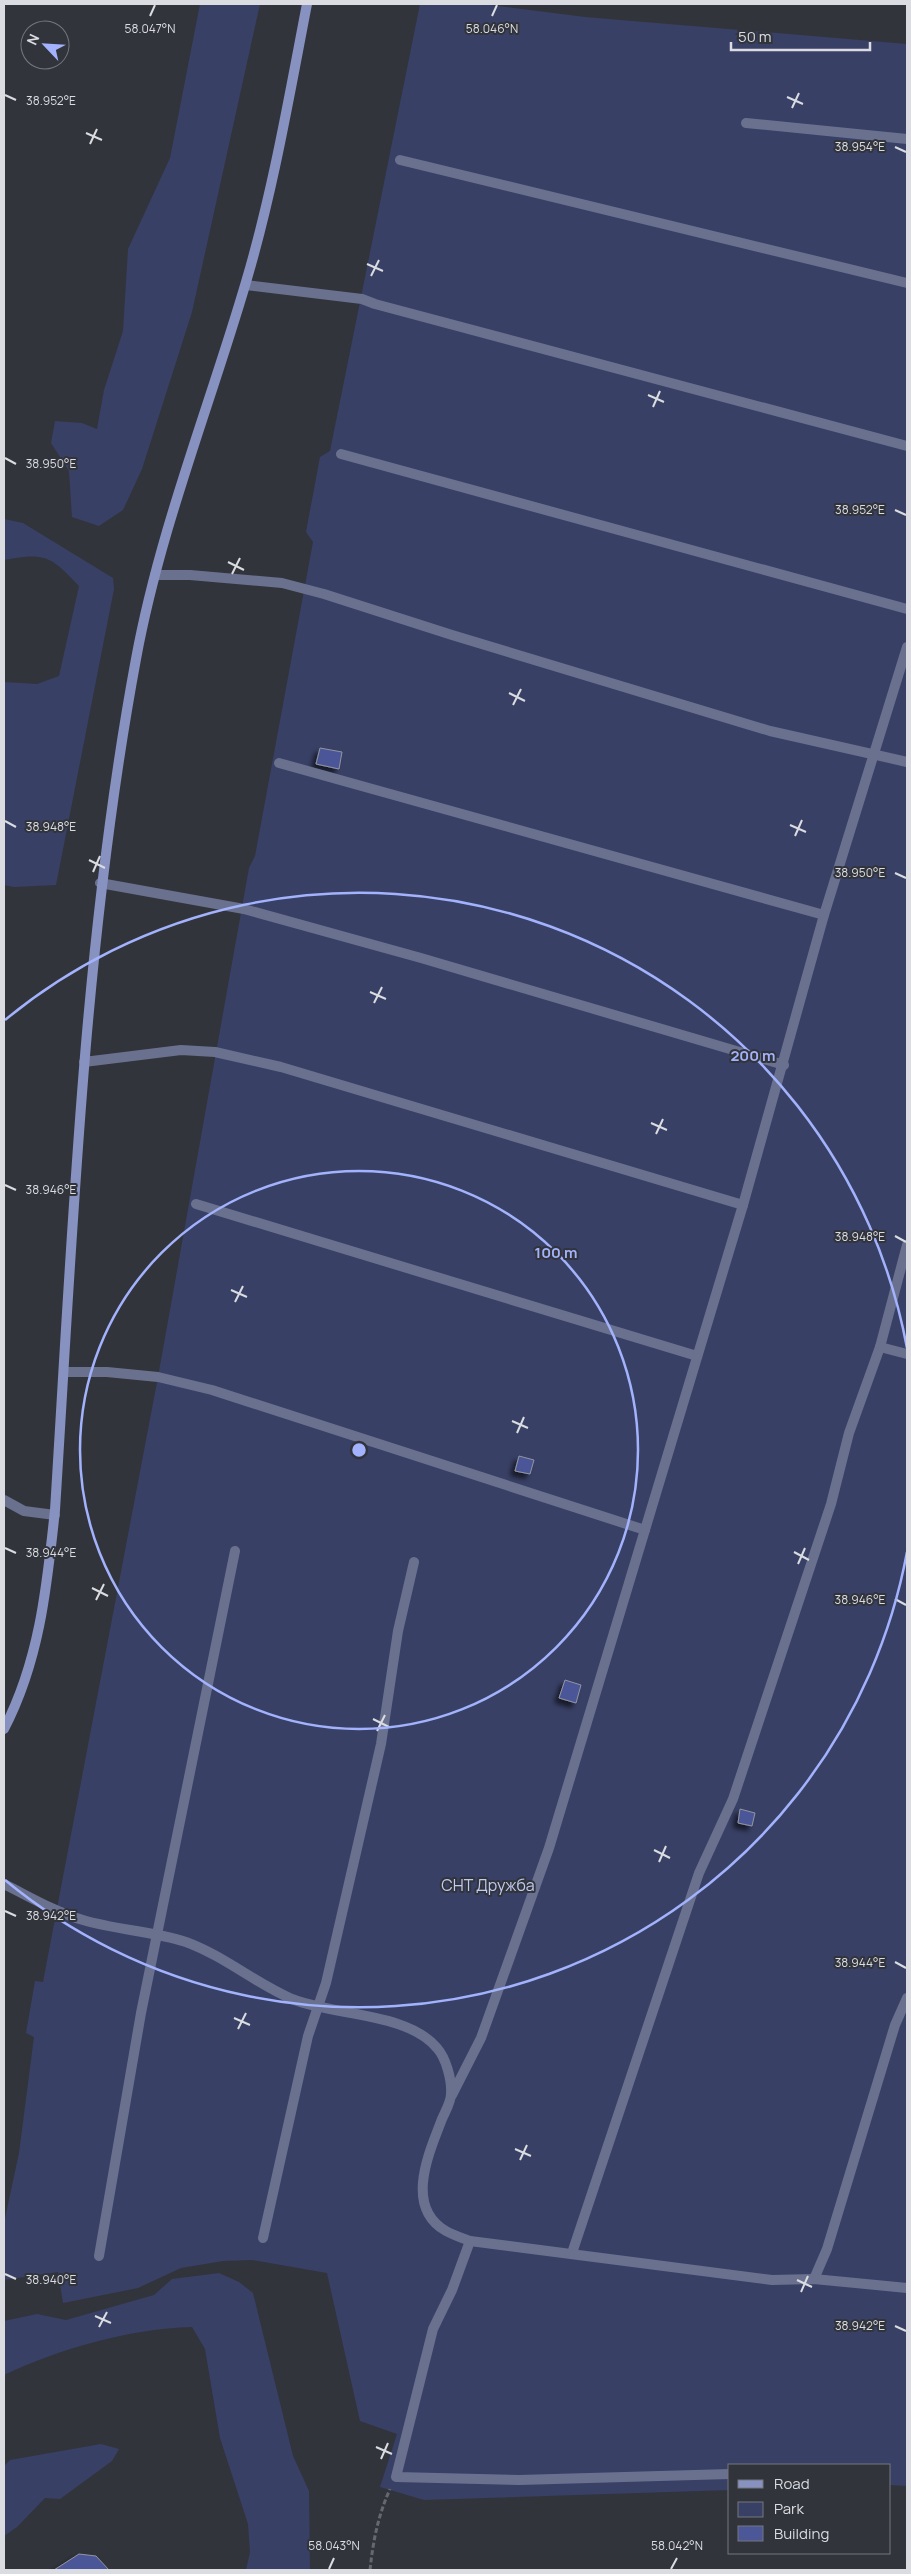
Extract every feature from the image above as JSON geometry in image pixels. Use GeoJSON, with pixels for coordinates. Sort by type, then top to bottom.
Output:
{"type":"FeatureCollection","features":[{"type":"Feature","properties":{"kind":"main road"},"geometry":{"type":"LineString","coordinates":[[4,1729],[23,1686],[40,1625],[48,1582],[55,1515],[84,1062],[100,883],[136,658],[155,575],[181,481],[246,285],[262,228],[307,4]]}},
{"type":"Feature","properties":{"kind":"street"},"geometry":{"type":"LineString","coordinates":[[746,123],[907,139]]}},
{"type":"Feature","properties":{"kind":"street"},"geometry":{"type":"LineString","coordinates":[[400,160],[907,283]]}},
{"type":"Feature","properties":{"kind":"street"},"geometry":{"type":"LineString","coordinates":[[246,285],[362,299],[907,446]]}},
{"type":"Feature","properties":{"kind":"street"},"geometry":{"type":"LineString","coordinates":[[341,454],[907,610]]}},
{"type":"Feature","properties":{"kind":"street"},"geometry":{"type":"LineString","coordinates":[[155,575],[190,575],[282,583],[770,730],[873,756],[907,762]]}},
{"type":"Feature","properties":{"kind":"street"},"geometry":{"type":"LineString","coordinates":[[907,647],[824,915],[784,1065],[743,1205],[549,1848],[481,2038],[452,2095],[434,2141],[423,2177],[422,2199],[430,2217],[445,2230],[470,2241],[772,2280],[814,2279],[907,2288]]}},
{"type":"Feature","properties":{"kind":"street"},"geometry":{"type":"LineString","coordinates":[[279,763],[824,915]]}},
{"type":"Feature","properties":{"kind":"street"},"geometry":{"type":"LineString","coordinates":[[100,883],[254,912],[421,958],[784,1065]]}},
{"type":"Feature","properties":{"kind":"street"},"geometry":{"type":"LineString","coordinates":[[84,1062],[181,1050],[215,1052],[281,1067],[743,1205]]}},
{"type":"Feature","properties":{"kind":"street"},"geometry":{"type":"LineString","coordinates":[[196,1204],[697,1356]]}},
{"type":"Feature","properties":{"kind":"street"},"geometry":{"type":"LineString","coordinates":[[572,2253],[699,1873],[733,1799],[831,1504],[849,1433],[880,1347],[907,1245]]}},
{"type":"Feature","properties":{"kind":"street"},"geometry":{"type":"LineString","coordinates":[[880,1347],[907,1354]]}},
{"type":"Feature","properties":{"kind":"street"},"geometry":{"type":"LineString","coordinates":[[64,1372],[107,1372],[158,1377],[212,1390],[645,1530]]}},
{"type":"Feature","properties":{"kind":"street"},"geometry":{"type":"LineString","coordinates":[[4,1500],[24,1511],[55,1515]]}},
{"type":"Feature","properties":{"kind":"street"},"geometry":{"type":"LineString","coordinates":[[99,2256],[157,1936],[235,1551]]}},
{"type":"Feature","properties":{"kind":"street"},"geometry":{"type":"LineString","coordinates":[[263,2238],[308,2036],[326,1983],[381,1744],[398,1631],[414,1562]]}},
{"type":"Feature","properties":{"kind":"street"},"geometry":{"type":"LineString","coordinates":[[4,1884],[78,1918],[202,1948],[254,1980],[292,1999],[317,2007],[396,2024],[420,2034],[438,2048],[447,2069],[452,2095]]}},
{"type":"Feature","properties":{"kind":"street"},"geometry":{"type":"LineString","coordinates":[[814,2279],[826,2249],[895,2025],[907,1998]]}},
{"type":"Feature","properties":{"kind":"street"},"geometry":{"type":"LineString","coordinates":[[470,2241],[452,2290],[433,2329],[396,2477],[519,2480],[728,2474]]}},
{"type":"Feature","properties":{"kind":"path"},"geometry":{"type":"LineString","coordinates":[[370,2570],[374,2535],[380,2511],[396,2477]]}},
{"type":"Feature","properties":{"kind":"green space"},"geometry":{"type":"Polygon","coordinates":[[[200,4],[260,4],[192,312],[142,469],[123,510],[99,526],[72,517],[69,471],[51,443],[55,421],[82,423],[97,429],[104,390],[123,331],[128,249],[170,158],[200,4]]]}},
{"type":"Feature","properties":{"kind":"green space","name":"СНТ Дружба"},"geometry":{"type":"Polygon","coordinates":[[[420,4],[483,4],[585,17],[907,44],[907,2486],[891,2485],[891,2464],[728,2464],[728,2490],[424,2500],[380,2487],[397,2434],[360,2421],[327,2273],[252,2260],[223,2261],[181,2268],[138,2288],[63,2303],[58,2272],[4,2280],[4,2223],[19,2153],[34,2037],[26,2033],[35,1981],[43,1982],[158,1377],[249,868],[255,856],[313,542],[306,532],[320,457],[330,451],[420,4]]]}},
{"type":"Feature","properties":{"kind":"green space"},"geometry":{"type":"Polygon","coordinates":[[[4,519],[23,523],[113,578],[114,589],[56,885],[14,887],[4,885],[4,682],[37,684],[59,676],[79,586],[54,562],[46,559],[29,556],[4,560],[4,519]]]}},
{"type":"Feature","properties":{"kind":"green space"},"geometry":{"type":"Polygon","coordinates":[[[219,2273],[239,2282],[253,2293],[293,2456],[309,2491],[310,2570],[246,2570],[250,2552],[248,2524],[220,2438],[205,2349],[192,2327],[120,2336],[72,2348],[4,2375],[4,2321],[37,2314],[66,2320],[154,2295],[172,2279],[219,2273]]]}},
{"type":"Feature","properties":{"kind":"green space"},"geometry":{"type":"Polygon","coordinates":[[[101,2444],[119,2449],[112,2461],[60,2499],[45,2498],[17,2527],[4,2536],[4,2466],[10,2460],[101,2444]]]}},
{"type":"Feature","properties":{"kind":"building"},"geometry":{"type":"Polygon","coordinates":[[[320,748],[342,752],[339,769],[316,764],[320,748]]]}},
{"type":"Feature","properties":{"kind":"building"},"geometry":{"type":"Polygon","coordinates":[[[519,1456],[534,1460],[530,1474],[515,1471],[519,1456]]]}},
{"type":"Feature","properties":{"kind":"building"},"geometry":{"type":"Polygon","coordinates":[[[565,1680],[581,1685],[576,1703],[559,1698],[565,1680]]]}},
{"type":"Feature","properties":{"kind":"building"},"geometry":{"type":"Polygon","coordinates":[[[740,1809],[755,1813],[752,1826],[738,1823],[740,1809]]]}},
{"type":"Feature","properties":{"kind":"building"},"geometry":{"type":"Polygon","coordinates":[[[79,2554],[96,2556],[109,2570],[54,2570],[79,2554]]]}}]}
